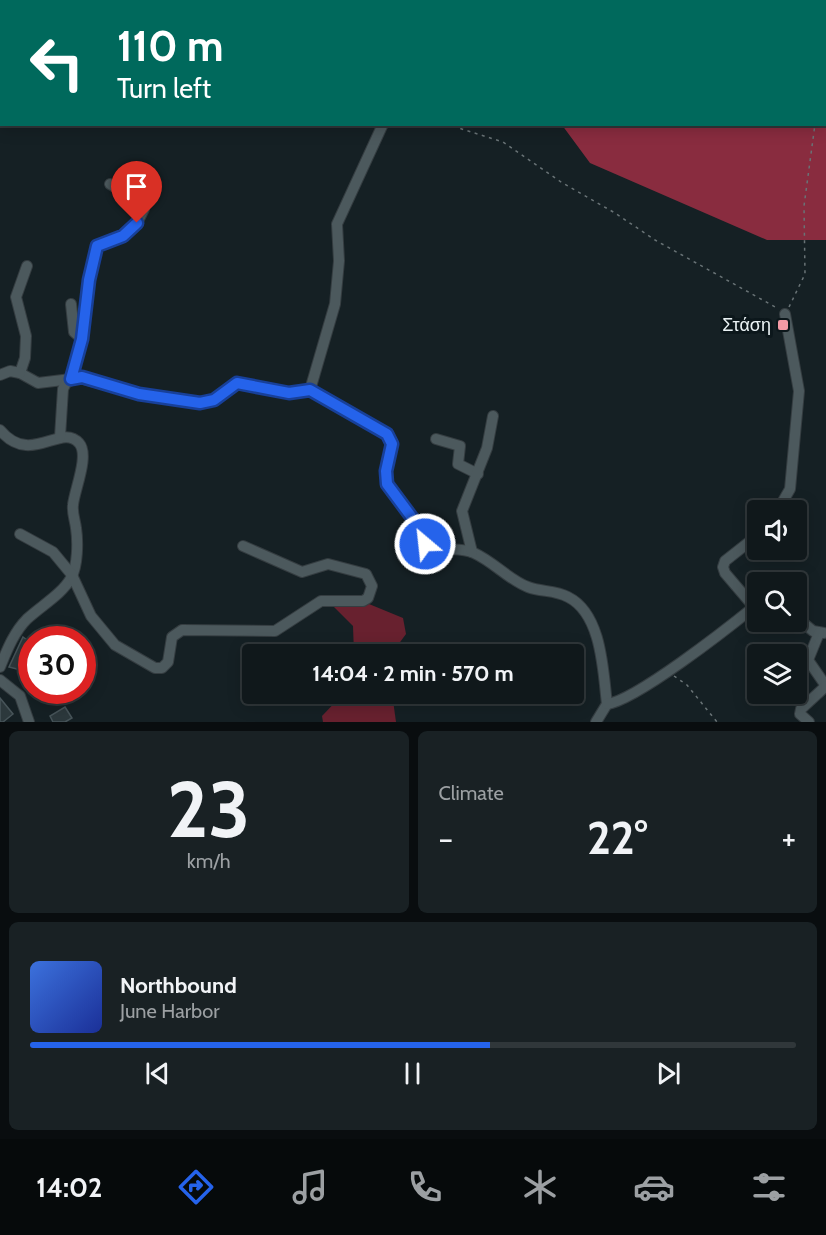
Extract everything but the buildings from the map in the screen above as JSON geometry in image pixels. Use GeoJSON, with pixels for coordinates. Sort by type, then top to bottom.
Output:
{"type":"FeatureCollection","features":[{"type":"Feature","properties":{"kind":"street"},"geometry":{"type":"LineString","coordinates":[[310,390],[335,304],[339,261],[336,224],[382,126]]}},
{"type":"Feature","properties":{"kind":"street"},"geometry":{"type":"LineString","coordinates":[[60,437],[62,393],[71,379],[82,339],[89,280],[97,246],[123,236],[137,223],[144,209],[142,203],[110,184]]}},
{"type":"Feature","properties":{"kind":"street"},"geometry":{"type":"LineString","coordinates":[[20,373],[25,358],[26,336],[16,297],[27,266]]}},
{"type":"Feature","properties":{"kind":"street"},"geometry":{"type":"LineString","coordinates":[[71,304],[74,332],[82,339]]}},
{"type":"Feature","properties":{"kind":"street"},"geometry":{"type":"LineString","coordinates":[[784,500],[790,489],[793,474],[799,391],[785,314]]}},
{"type":"Feature","properties":{"kind":"street"},"geometry":{"type":"LineString","coordinates":[[0,375],[10,371],[20,373],[38,383],[82,377],[139,394],[200,403],[214,400],[237,383],[289,393],[310,390],[387,434],[392,444],[386,471],[387,484],[416,523],[425,544],[439,550],[472,552],[527,587],[550,590],[570,597],[582,609],[597,637],[607,704],[596,722]]}},
{"type":"Feature","properties":{"kind":"street"},"geometry":{"type":"LineString","coordinates":[[472,552],[462,511],[488,448],[493,416]]}},
{"type":"Feature","properties":{"kind":"street"},"geometry":{"type":"LineString","coordinates":[[0,430],[10,440],[23,446],[60,437],[73,438],[80,443],[83,451],[73,505],[77,538],[72,575],[19,629],[0,667]]}},
{"type":"Feature","properties":{"kind":"street"},"geometry":{"type":"LineString","coordinates":[[436,439],[460,446],[458,464],[477,474]]}},
{"type":"Feature","properties":{"kind":"street"},"geometry":{"type":"LineString","coordinates":[[20,534],[49,548],[72,575],[91,616],[115,645],[155,668],[162,668],[168,662],[172,637],[182,630],[275,631],[321,600],[363,601],[368,597],[372,581],[366,574],[328,564],[302,572],[243,546]]}},
{"type":"Feature","properties":{"kind":"street"},"geometry":{"type":"LineString","coordinates":[[747,543],[728,558],[723,567],[747,595]]}},
{"type":"Feature","properties":{"kind":"street"},"geometry":{"type":"LineString","coordinates":[[607,704],[624,699],[714,639],[747,613]]}},
{"type":"Feature","properties":{"kind":"street"},"geometry":{"type":"LineString","coordinates":[[807,624],[822,633],[808,660],[826,686],[801,709],[800,714],[809,722]]}},
{"type":"Feature","properties":{"kind":"street"},"geometry":{"type":"LineString","coordinates":[[0,680],[20,696],[29,722]]}},
{"type":"Feature","properties":{"kind":"path"},"geometry":{"type":"LineString","coordinates":[[452,126],[503,142],[561,182],[615,213],[654,240],[785,314],[805,274],[804,206],[815,126]]}},
{"type":"Feature","properties":{"kind":"path"},"geometry":{"type":"LineString","coordinates":[[666,670],[687,686],[717,722]]}},
{"type":"Feature","properties":{"kind":"shaded area"},"geometry":{"type":"Polygon","coordinates":[[[563,126],[826,126],[826,240],[767,240],[590,163],[563,126]]]}},
{"type":"Feature","properties":{"kind":"shaded area"},"geometry":{"type":"Polygon","coordinates":[[[329,602],[369,604],[403,618],[406,634],[399,644],[354,644],[353,626],[329,602]]]}},
{"type":"Feature","properties":{"kind":"shaded area"},"geometry":{"type":"Polygon","coordinates":[[[333,704],[394,704],[396,722],[323,722],[322,716],[333,704]]]}},
{"type":"Feature","properties":{"kind":"place","name":"Στάση"},"geometry":{"type":"Point","coordinates":[783,325]}},
{"type":"Feature","properties":{"kind":"route"},"geometry":{"type":"LineString","coordinates":[[137,223],[123,236],[99,243],[97,246],[89,280],[82,339],[71,379],[82,377],[139,394],[200,403],[214,400],[237,383],[289,393],[310,390],[387,434],[392,444],[386,471],[387,484],[391,493],[416,523],[425,544]]}}]}
